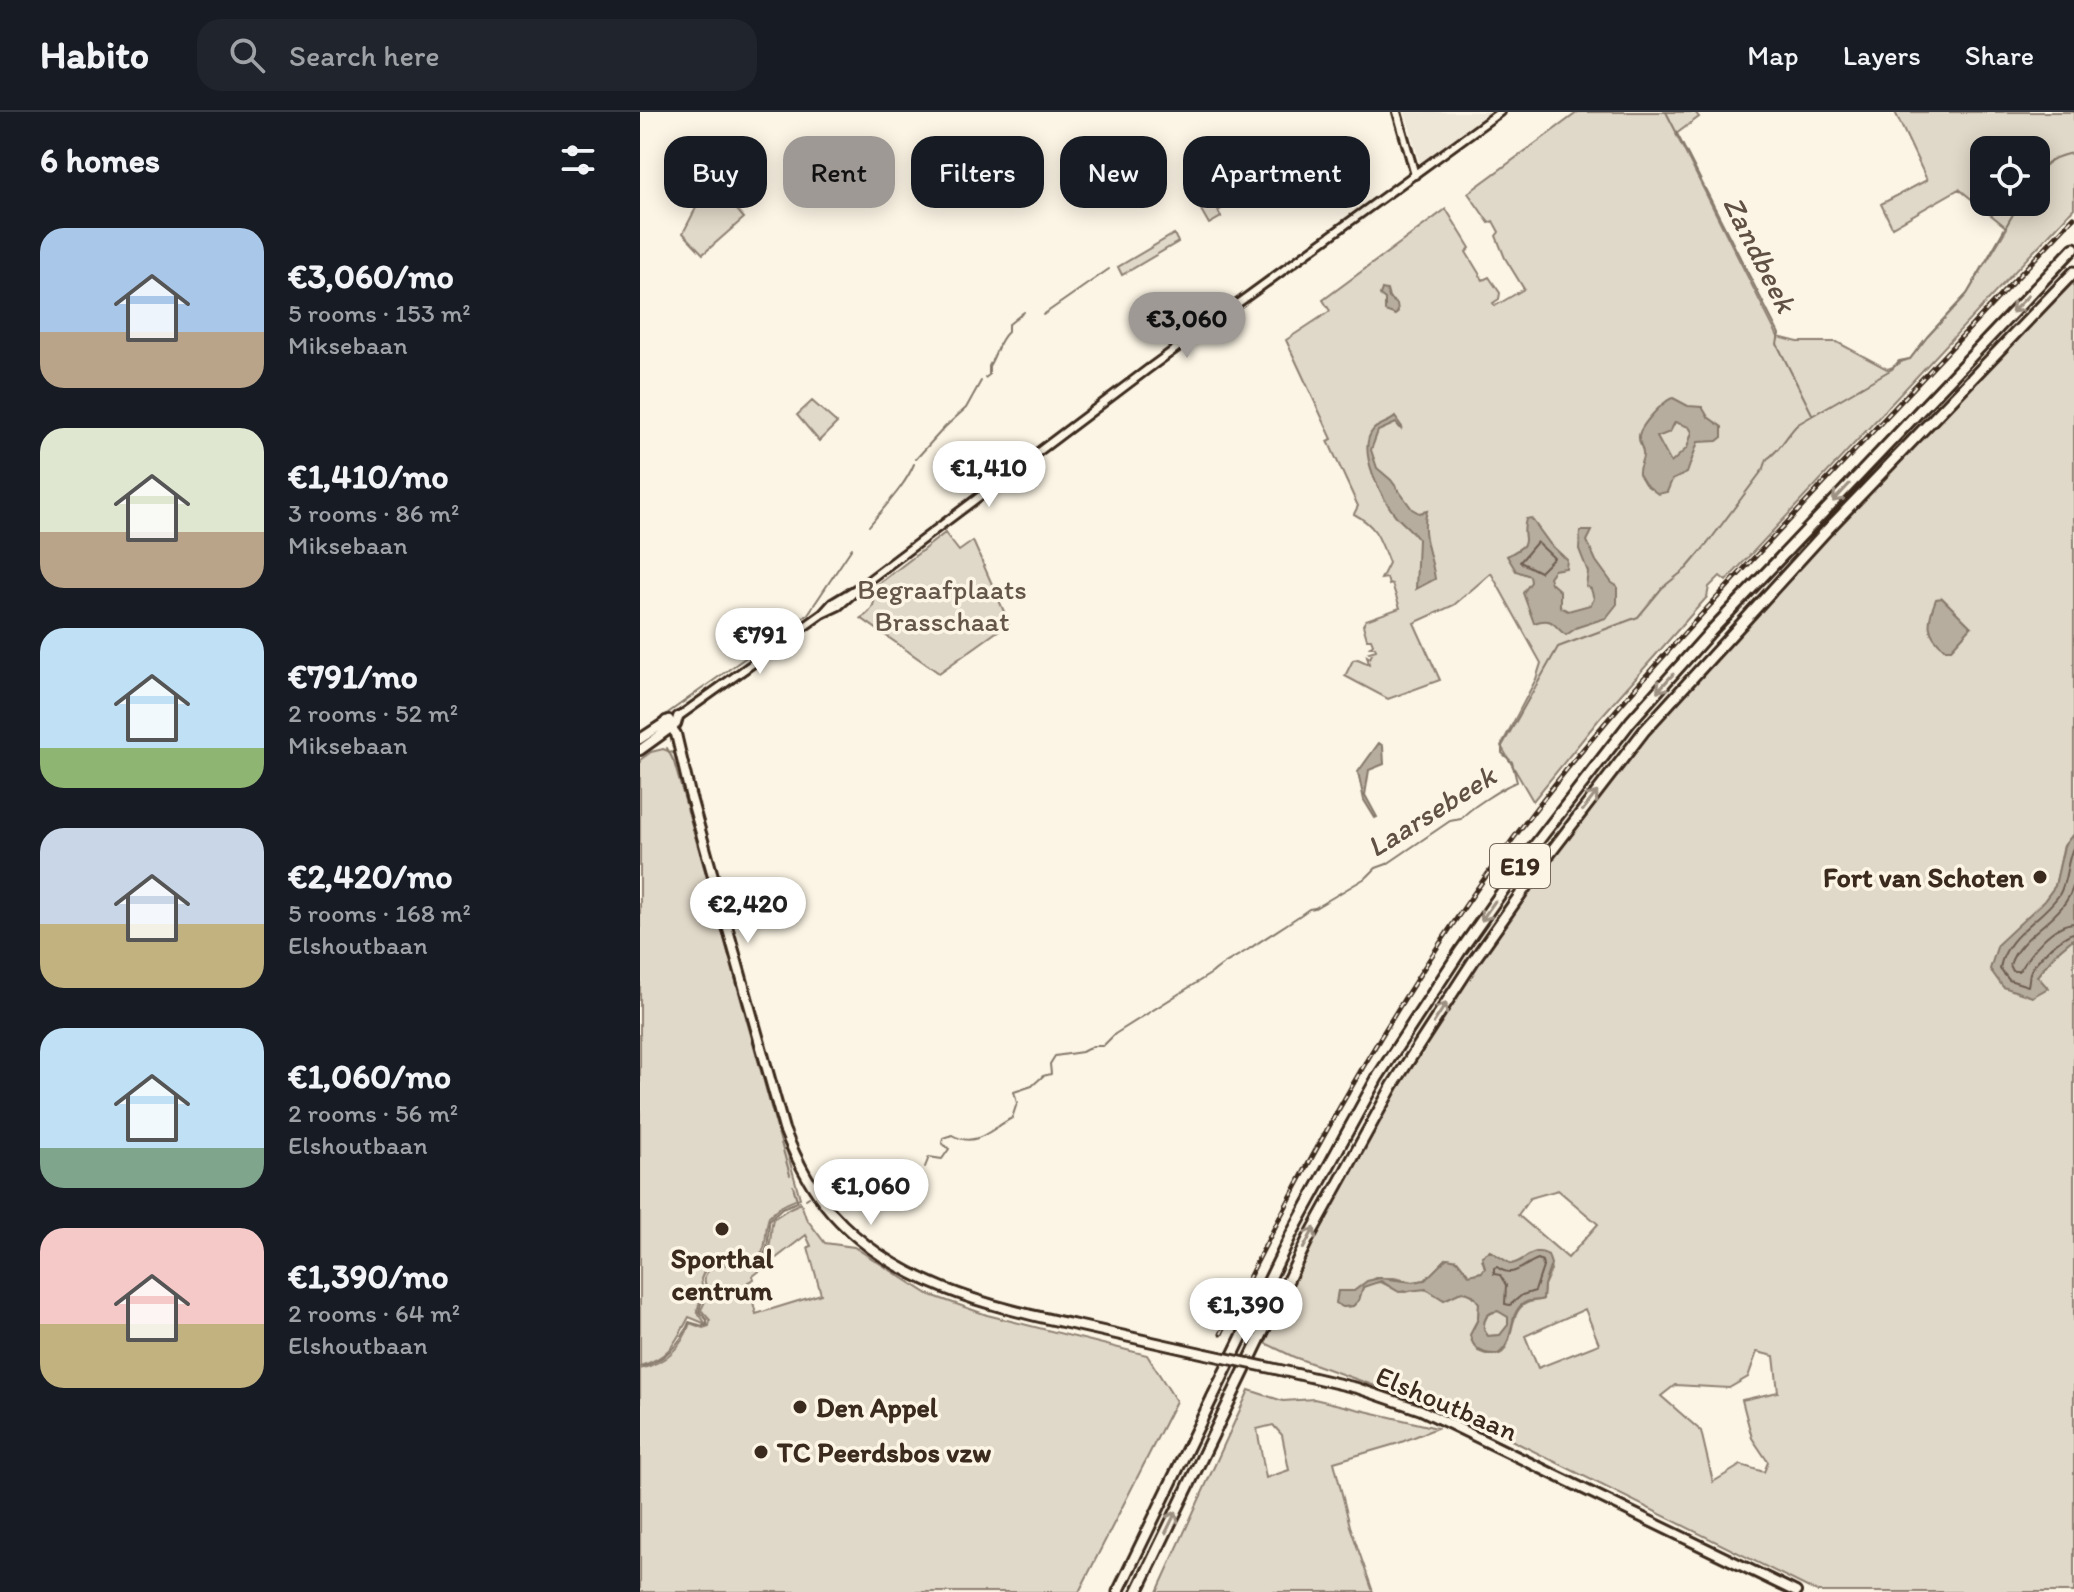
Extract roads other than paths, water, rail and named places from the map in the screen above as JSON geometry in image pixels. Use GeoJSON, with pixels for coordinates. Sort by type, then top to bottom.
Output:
{"type":"FeatureCollection","features":[{"type":"Feature","properties":{"kind":"highway","name":"E19"},"geometry":{"type":"LineString","coordinates":[[1118,1592],[1292,1233],[1377,1078],[1523,862],[1631,721],[1691,654],[2074,248]]}},
{"type":"Feature","properties":{"kind":"highway","name":"E19"},"geometry":{"type":"LineString","coordinates":[[1137,1592],[1307,1241],[1393,1085],[1474,960],[1544,861],[1644,731],[1837,519],[2074,272]]}},
{"type":"Feature","properties":{"kind":"main road"},"geometry":{"type":"LineString","coordinates":[[640,750],[678,717]]}},
{"type":"Feature","properties":{"kind":"main road"},"geometry":{"type":"LineString","coordinates":[[640,739],[666,726]]}},
{"type":"Feature","properties":{"kind":"main road","name":"Elshoutbaan"},"geometry":{"type":"LineString","coordinates":[[666,726],[677,746],[784,1129],[806,1176],[824,1204],[890,1261],[949,1291],[1031,1315],[1357,1388],[1421,1410],[1796,1592]]}},
{"type":"Feature","properties":{"kind":"street"},"geometry":{"type":"LineString","coordinates":[[1397,112],[1415,175]]}},
{"type":"Feature","properties":{"kind":"street"},"geometry":{"type":"LineString","coordinates":[[678,717],[822,614],[835,601],[860,587],[1148,369],[1500,112]]}},
{"type":"Feature","properties":{"kind":"water"},"geometry":{"type":"Polygon","coordinates":[[[1382,289],[1387,290],[1389,298],[1397,304],[1396,315],[1385,311],[1385,299],[1380,295],[1382,289]]]}},
{"type":"Feature","properties":{"kind":"water"},"geometry":{"type":"Polygon","coordinates":[[[1673,398],[1688,406],[1702,407],[1708,417],[1722,427],[1722,437],[1717,441],[1698,442],[1687,473],[1672,480],[1667,492],[1658,494],[1645,484],[1639,474],[1643,453],[1639,436],[1648,420],[1673,398]],[[1675,422],[1670,432],[1657,437],[1671,463],[1687,448],[1692,432],[1689,427],[1675,422]]]}},
{"type":"Feature","properties":{"kind":"water"},"geometry":{"type":"Polygon","coordinates":[[[1395,417],[1401,429],[1396,423],[1378,431],[1371,450],[1377,468],[1391,480],[1412,509],[1419,513],[1427,511],[1426,537],[1435,579],[1416,589],[1418,539],[1390,508],[1373,474],[1367,449],[1374,429],[1395,417]]]}},
{"type":"Feature","properties":{"kind":"water"},"geometry":{"type":"Polygon","coordinates":[[[1531,518],[1550,544],[1567,560],[1566,568],[1554,570],[1549,577],[1560,591],[1560,607],[1568,611],[1590,605],[1594,599],[1591,589],[1586,586],[1588,572],[1579,549],[1580,531],[1592,531],[1587,541],[1596,561],[1617,586],[1617,604],[1606,618],[1578,627],[1566,635],[1553,623],[1534,623],[1523,593],[1531,582],[1530,576],[1516,571],[1507,556],[1524,544],[1526,519],[1531,518]]]}},
{"type":"Feature","properties":{"kind":"water"},"geometry":{"type":"Polygon","coordinates":[[[1942,598],[1971,627],[1951,649],[1945,649],[1934,638],[1930,627],[1936,599],[1942,598]]]}},
{"type":"Feature","properties":{"kind":"water"},"geometry":{"type":"Polygon","coordinates":[[[1379,743],[1383,746],[1384,764],[1369,770],[1365,795],[1375,818],[1364,800],[1358,772],[1379,743]]]}},
{"type":"Feature","properties":{"kind":"water"},"geometry":{"type":"Polygon","coordinates":[[[2074,833],[2074,938],[2056,953],[2037,976],[2048,988],[2032,997],[2003,987],[1990,969],[1998,944],[2044,901],[2055,886],[2064,846],[2074,833]]]}},
{"type":"Feature","properties":{"kind":"water"},"geometry":{"type":"Polygon","coordinates":[[[1490,1251],[1511,1264],[1542,1252],[1548,1255],[1551,1264],[1543,1299],[1524,1303],[1518,1308],[1508,1342],[1498,1354],[1488,1354],[1476,1348],[1470,1335],[1478,1319],[1479,1303],[1473,1295],[1463,1291],[1444,1300],[1426,1289],[1399,1292],[1381,1281],[1363,1287],[1359,1300],[1353,1306],[1343,1307],[1336,1303],[1338,1291],[1354,1291],[1367,1281],[1380,1278],[1413,1282],[1425,1280],[1447,1258],[1457,1260],[1469,1275],[1482,1272],[1485,1268],[1482,1256],[1490,1251]],[[1498,1311],[1488,1315],[1484,1330],[1488,1336],[1500,1335],[1508,1325],[1508,1317],[1498,1311]]]}},
{"type":"Feature","properties":{"kind":"waterway","name":"Zandbeek"},"geometry":{"type":"LineString","coordinates":[[1666,112],[1779,334],[1777,344],[1812,414]]}},
{"type":"Feature","properties":{"kind":"waterway","name":"Laarsebeek"},"geometry":{"type":"LineString","coordinates":[[2050,162],[2074,153]]}},
{"type":"Feature","properties":{"kind":"waterway","name":"Laarsebeek"},"geometry":{"type":"LineString","coordinates":[[925,1167],[929,1157],[942,1159],[949,1149],[942,1143],[943,1138],[952,1135],[969,1140],[984,1136],[1012,1118],[1017,1103],[1014,1092],[1032,1086],[1043,1076],[1051,1074],[1050,1064],[1055,1056],[1103,1046],[1115,1034],[1309,909],[1367,877],[1376,868],[1387,864],[1450,821],[1461,819],[1487,798],[1517,782],[1512,762],[1502,753],[1502,746],[1558,647],[1638,617],[1662,588],[1687,568],[1708,543],[1764,468],[1767,459],[1798,424],[1892,369],[1899,361],[1910,359],[1967,294],[2012,216]]}},
{"type":"Feature","properties":{"kind":"waterway"},"geometry":{"type":"LineString","coordinates":[[1043,315],[1109,269]]}},
{"type":"Feature","properties":{"kind":"waterway"},"geometry":{"type":"LineString","coordinates":[[985,378],[989,375],[989,366],[999,344],[1008,332],[1008,325],[1024,312]]}},
{"type":"Feature","properties":{"kind":"waterway"},"geometry":{"type":"LineString","coordinates":[[916,459],[966,408],[981,381]]}},
{"type":"Feature","properties":{"kind":"waterway"},"geometry":{"type":"LineString","coordinates":[[869,526],[900,488],[914,464]]}},
{"type":"Feature","properties":{"kind":"waterway"},"geometry":{"type":"LineString","coordinates":[[794,624],[808,614],[852,548]]}},
{"type":"Feature","properties":{"kind":"waterway"},"geometry":{"type":"LineString","coordinates":[[651,725],[783,631]]}},
{"type":"Feature","properties":{"kind":"waterway"},"geometry":{"type":"LineString","coordinates":[[667,748],[674,762],[719,920]]}},
{"type":"Feature","properties":{"kind":"waterway"},"geometry":{"type":"LineString","coordinates":[[720,924],[790,1175]]}},
{"type":"Feature","properties":{"kind":"waterway","name":"Laarsebeek"},"geometry":{"type":"LineString","coordinates":[[826,1184],[844,1181],[862,1188],[864,1174],[881,1168],[886,1192],[898,1186],[916,1196],[921,1192],[922,1174]]}},
{"type":"Feature","properties":{"kind":"waterway"},"geometry":{"type":"LineString","coordinates":[[793,1186],[797,1200]]}},
{"type":"Feature","properties":{"kind":"waterway","name":"Laarsebeek"},"geometry":{"type":"LineString","coordinates":[[716,1265],[742,1264],[761,1257],[767,1245],[770,1219],[782,1208],[800,1201]]}},
{"type":"Feature","properties":{"kind":"waterway","name":"Laarsebeek"},"geometry":{"type":"LineString","coordinates":[[640,1367],[670,1351],[689,1322],[707,1325],[707,1320],[699,1311],[705,1290]]}},
{"type":"Feature","properties":{"kind":"railway"},"geometry":{"type":"LineString","coordinates":[[1221,1334],[1291,1197],[1364,1065],[1445,936],[1534,811],[1596,733],[1695,621],[2074,217]]}},
{"type":"Feature","properties":{"kind":"place","name":"Fort van Schoten"},"geometry":{"type":"Point","coordinates":[2040,877]}},
{"type":"Feature","properties":{"kind":"place","name":"Sporthal centrum"},"geometry":{"type":"Point","coordinates":[722,1229]}},
{"type":"Feature","properties":{"kind":"place","name":"Den Appel"},"geometry":{"type":"Point","coordinates":[800,1407]}},
{"type":"Feature","properties":{"kind":"place","name":"TC Peerdsbos vzw"},"geometry":{"type":"Point","coordinates":[761,1452]}},
{"type":"Feature","properties":{"kind":"park label","name":"Begraafplaats Brasschaat"},"geometry":{"type":"Point","coordinates":[942,605]}}]}
